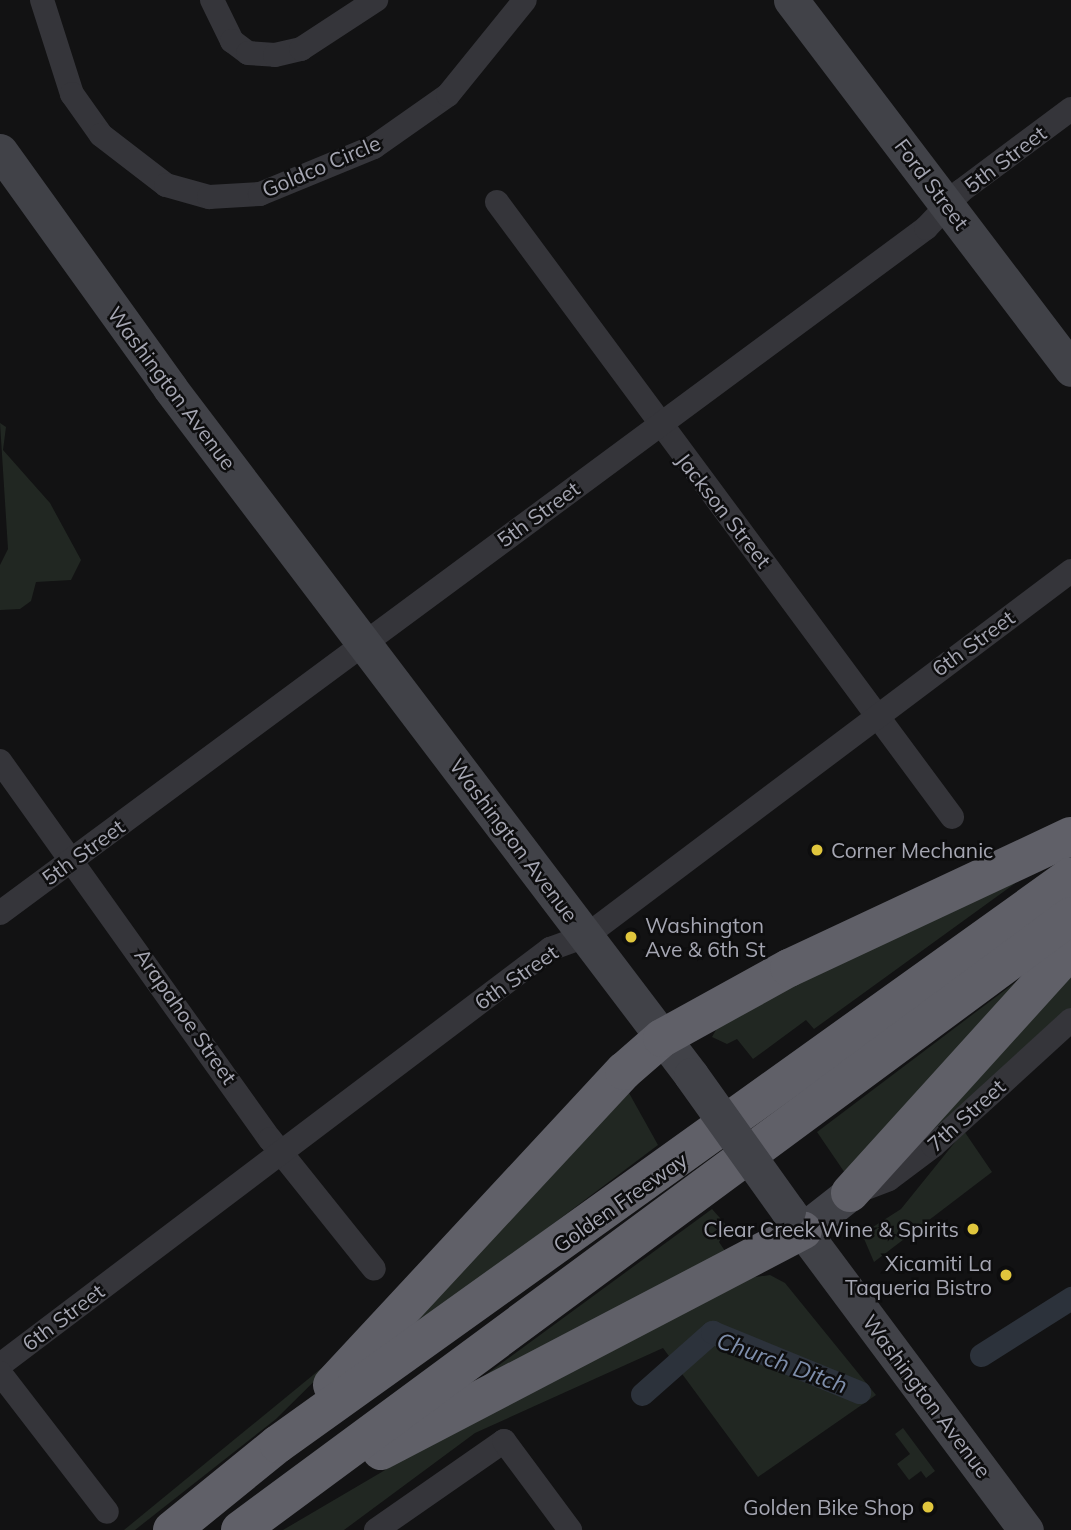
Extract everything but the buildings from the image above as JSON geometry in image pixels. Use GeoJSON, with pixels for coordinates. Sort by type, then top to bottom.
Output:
{"type":"FeatureCollection","features":[{"type":"Feature","properties":{"kind":"highway"},"geometry":{"type":"LineString","coordinates":[[278,1444],[624,1071],[662,1038],[789,968],[1071,836]]}},
{"type":"Feature","properties":{"kind":"highway","name":"Golden Freeway"},"geometry":{"type":"LineString","coordinates":[[172,1530],[278,1444],[1071,876]]}},
{"type":"Feature","properties":{"kind":"highway","name":"Golden Freeway"},"geometry":{"type":"LineString","coordinates":[[240,1530],[1071,916]]}},
{"type":"Feature","properties":{"kind":"highway"},"geometry":{"type":"LineString","coordinates":[[850,1193],[1071,949]]}},
{"type":"Feature","properties":{"kind":"highway"},"geometry":{"type":"LineString","coordinates":[[276,1505],[795,1220]]}},
{"type":"Feature","properties":{"kind":"street","name":"Goldco Circle"},"geometry":{"type":"LineString","coordinates":[[42,0],[72,94],[102,135],[166,186],[209,197],[260,194],[335,165],[406,127],[480,63],[524,0]]}},
{"type":"Feature","properties":{"kind":"street"},"geometry":{"type":"LineString","coordinates":[[212,0],[232,41],[248,53],[275,55],[301,49],[376,0]]}},
{"type":"Feature","properties":{"kind":"street","name":"Ford Street"},"geometry":{"type":"LineString","coordinates":[[791,0],[1071,369]]}},
{"type":"Feature","properties":{"kind":"street","name":"5th Street"},"geometry":{"type":"LineString","coordinates":[[0,913],[363,641],[658,426],[949,206],[1071,109]]}},
{"type":"Feature","properties":{"kind":"street","name":"Washington Avenue"},"geometry":{"type":"LineString","coordinates":[[0,151],[363,641],[691,1076],[1011,1525]]}},
{"type":"Feature","properties":{"kind":"street","name":"Jackson Street"},"geometry":{"type":"LineString","coordinates":[[497,202],[658,426],[878,714],[952,817]]}},
{"type":"Feature","properties":{"kind":"street","name":"6th Street"},"geometry":{"type":"LineString","coordinates":[[0,1365],[550,949],[586,936],[1071,571]]}},
{"type":"Feature","properties":{"kind":"street","name":"Arapahoe Street"},"geometry":{"type":"LineString","coordinates":[[0,761],[73,858],[281,1152],[374,1269]]}},
{"type":"Feature","properties":{"kind":"street","name":"7th Street"},"geometry":{"type":"LineString","coordinates":[[850,1193],[889,1179],[933,1146],[1071,1020]]}},
{"type":"Feature","properties":{"kind":"street"},"geometry":{"type":"LineString","coordinates":[[795,1220],[850,1193]]}},
{"type":"Feature","properties":{"kind":"street"},"geometry":{"type":"LineString","coordinates":[[0,1373],[107,1512]]}},
{"type":"Feature","properties":{"kind":"street"},"geometry":{"type":"LineString","coordinates":[[376,1530],[504,1441],[570,1530]]}},
{"type":"Feature","properties":{"kind":"shaded area"},"geometry":{"type":"Polygon","coordinates":[[[0,423],[6,427],[3,450],[50,503],[81,560],[71,580],[36,582],[31,601],[20,609],[0,610],[0,565],[8,549],[0,423]]]}},
{"type":"Feature","properties":{"kind":"shaded area"},"geometry":{"type":"Polygon","coordinates":[[[1028,874],[814,1029],[806,1020],[753,1059],[737,1039],[727,1044],[712,1037],[722,1019],[1028,874]]]}},
{"type":"Feature","properties":{"kind":"shaded area"},"geometry":{"type":"Polygon","coordinates":[[[1054,953],[845,1173],[817,1132],[1054,953]]]}},
{"type":"Feature","properties":{"kind":"shaded area"},"geometry":{"type":"Polygon","coordinates":[[[1071,976],[1071,1010],[906,1159],[1071,976]]]}},
{"type":"Feature","properties":{"kind":"shaded area"},"geometry":{"type":"Polygon","coordinates":[[[629,1093],[658,1145],[405,1335],[414,1319],[629,1093]]]}},
{"type":"Feature","properties":{"kind":"shaded area"},"geometry":{"type":"Polygon","coordinates":[[[964,1131],[992,1172],[874,1262],[862,1234],[901,1209],[964,1131]]]}},
{"type":"Feature","properties":{"kind":"shaded area"},"geometry":{"type":"Polygon","coordinates":[[[712,1209],[728,1227],[719,1242],[731,1260],[458,1395],[712,1209]]]}},
{"type":"Feature","properties":{"kind":"shaded area"},"geometry":{"type":"Polygon","coordinates":[[[770,1275],[785,1283],[876,1395],[758,1477],[663,1348],[475,1433],[344,1530],[283,1530],[472,1419],[742,1279],[770,1275]]]}},
{"type":"Feature","properties":{"kind":"shaded area"},"geometry":{"type":"Polygon","coordinates":[[[357,1339],[276,1419],[135,1530],[124,1530],[357,1339]]]}},
{"type":"Feature","properties":{"kind":"shaded area"},"geometry":{"type":"Polygon","coordinates":[[[903,1428],[935,1471],[926,1478],[921,1471],[909,1480],[897,1464],[910,1454],[895,1434],[903,1428]]]}},
{"type":"Feature","properties":{"kind":"waterway","name":"Church Ditch"},"geometry":{"type":"LineString","coordinates":[[981,1355],[1071,1298]]}},
{"type":"Feature","properties":{"kind":"waterway","name":"Church Ditch"},"geometry":{"type":"LineString","coordinates":[[642,1394],[712,1332],[859,1392]]}},
{"type":"Feature","properties":{"kind":"place","name":"Corner Mechanic"},"geometry":{"type":"Point","coordinates":[817,850]}},
{"type":"Feature","properties":{"kind":"place","name":"Washington Ave & 6th St"},"geometry":{"type":"Point","coordinates":[631,937]}},
{"type":"Feature","properties":{"kind":"place","name":"Clear Creek Wine & Spirits"},"geometry":{"type":"Point","coordinates":[973,1229]}},
{"type":"Feature","properties":{"kind":"place","name":"Xicamiti La Taqueria Bistro"},"geometry":{"type":"Point","coordinates":[1006,1275]}},
{"type":"Feature","properties":{"kind":"place","name":"Golden Bike Shop"},"geometry":{"type":"Point","coordinates":[928,1507]}}]}
